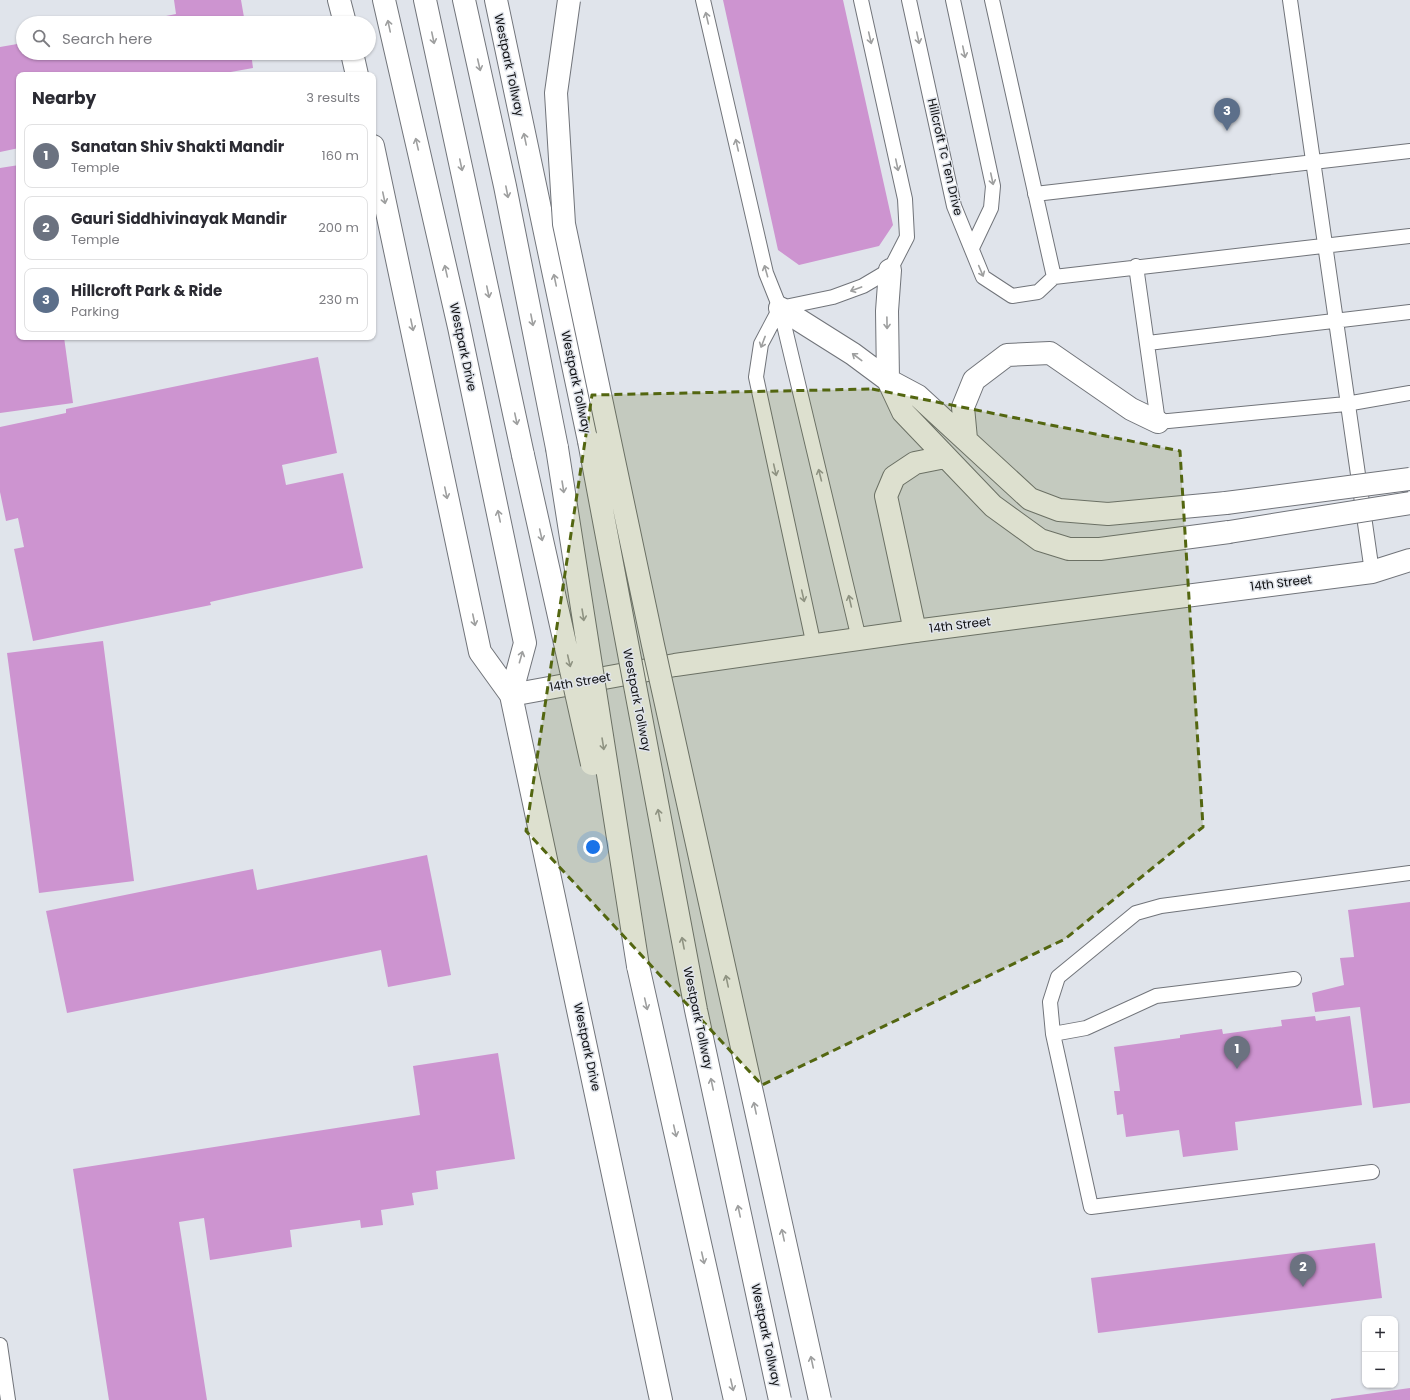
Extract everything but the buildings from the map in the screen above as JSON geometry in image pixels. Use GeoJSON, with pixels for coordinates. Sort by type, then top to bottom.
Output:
{"type":"FeatureCollection","features":[{"type":"Feature","properties":{"kind":"main road"},"geometry":{"type":"LineString","coordinates":[[339,0],[343,16]]}},
{"type":"Feature","properties":{"kind":"main road","name":"Westpark Drive"},"geometry":{"type":"LineString","coordinates":[[384,0],[459,327],[525,643],[510,694]]}},
{"type":"Feature","properties":{"kind":"main road"},"geometry":{"type":"LineString","coordinates":[[425,0],[523,456],[735,1400]]}},
{"type":"Feature","properties":{"kind":"main road"},"geometry":{"type":"LineString","coordinates":[[464,0],[505,186],[557,448],[638,966]]}},
{"type":"Feature","properties":{"kind":"main road","name":"Westpark Tollway"},"geometry":{"type":"LineString","coordinates":[[496,0],[589,441],[696,1010],[780,1400]]}},
{"type":"Feature","properties":{"kind":"main road"},"geometry":{"type":"LineString","coordinates":[[569,0],[556,93],[564,224],[653,645],[820,1400]]}},
{"type":"Feature","properties":{"kind":"main road"},"geometry":{"type":"LineString","coordinates":[[354,60],[356,72]]}},
{"type":"Feature","properties":{"kind":"main road","name":"Westpark Drive"},"geometry":{"type":"LineString","coordinates":[[376,160],[480,652],[510,694],[661,1400]]}},
{"type":"Feature","properties":{"kind":"main road"},"geometry":{"type":"LineString","coordinates":[[890,270],[887,311],[888,380],[903,412],[993,506],[1040,540],[1069,549],[1100,549],[1229,532],[1410,503]]}},
{"type":"Feature","properties":{"kind":"main road"},"geometry":{"type":"LineString","coordinates":[[780,308],[853,354],[888,380],[918,396],[1030,499],[1059,510],[1108,514],[1226,504],[1410,478]]}},
{"type":"Feature","properties":{"kind":"main road"},"geometry":{"type":"LineString","coordinates":[[966,439],[963,407],[974,380],[1007,355],[1050,353],[1131,409],[1158,422]]}},
{"type":"Feature","properties":{"kind":"main road"},"geometry":{"type":"LineString","coordinates":[[915,631],[886,496],[894,477],[915,464],[945,457]]}},
{"type":"Feature","properties":{"kind":"main road","name":"14th Street"},"geometry":{"type":"LineString","coordinates":[[510,694],[675,664],[915,631],[1372,572],[1410,560]]}},
{"type":"Feature","properties":{"kind":"lane"},"geometry":{"type":"LineString","coordinates":[[703,0],[766,272],[780,308],[859,639]]}},
{"type":"Feature","properties":{"kind":"lane"},"geometry":{"type":"LineString","coordinates":[[780,308],[833,297],[863,286],[890,270],[908,237],[905,199],[861,0]]}},
{"type":"Feature","properties":{"kind":"lane","name":"Hillcroft Tc Ten Drive"},"geometry":{"type":"LineString","coordinates":[[909,0],[954,206],[983,277],[1012,296],[1038,292],[1054,277]]}},
{"type":"Feature","properties":{"kind":"lane"},"geometry":{"type":"LineString","coordinates":[[953,0],[993,186],[991,208],[972,248]]}},
{"type":"Feature","properties":{"kind":"lane"},"geometry":{"type":"LineString","coordinates":[[992,0],[1054,277],[1136,266],[1410,236]]}},
{"type":"Feature","properties":{"kind":"lane"},"geometry":{"type":"LineString","coordinates":[[1290,0],[1314,162],[1346,404],[1372,572]]}},
{"type":"Feature","properties":{"kind":"lane"},"geometry":{"type":"LineString","coordinates":[[1035,194],[1410,151]]}},
{"type":"Feature","properties":{"kind":"lane"},"geometry":{"type":"LineString","coordinates":[[1136,266],[1158,422],[1346,404],[1410,393]]}},
{"type":"Feature","properties":{"kind":"lane"},"geometry":{"type":"LineString","coordinates":[[780,308],[761,344],[756,377],[814,646]]}},
{"type":"Feature","properties":{"kind":"lane"},"geometry":{"type":"LineString","coordinates":[[1148,343],[1410,312]]}},
{"type":"Feature","properties":{"kind":"lane"},"geometry":{"type":"LineString","coordinates":[[1372,1172],[1091,1207],[1053,1034],[1050,1002],[1058,977],[1136,913],[1161,906],[1410,873]]}},
{"type":"Feature","properties":{"kind":"lane"},"geometry":{"type":"LineString","coordinates":[[1053,1034],[1086,1028],[1156,996],[1294,979]]}},
{"type":"Feature","properties":{"kind":"lane"},"geometry":{"type":"LineString","coordinates":[[0,1345],[8,1400]]}},
{"type":"Feature","properties":{"kind":"highlighted area"},"geometry":{"type":"Polygon","coordinates":[[[872,389],[1180,451],[1203,827],[1065,939],[762,1085],[526,831],[592,395],[872,389]]]}},
{"type":"Feature","properties":{"kind":"place","name":"Hillcroft Park & Ride"},"geometry":{"type":"Point","coordinates":[1227,131]}},
{"type":"Feature","properties":{"kind":"place","name":"Sanatan Shiv Shakti Mandir"},"geometry":{"type":"Point","coordinates":[1237,1069]}},
{"type":"Feature","properties":{"kind":"place","name":"Gauri Siddhivinayak Mandir"},"geometry":{"type":"Point","coordinates":[1303,1287]}}]}
